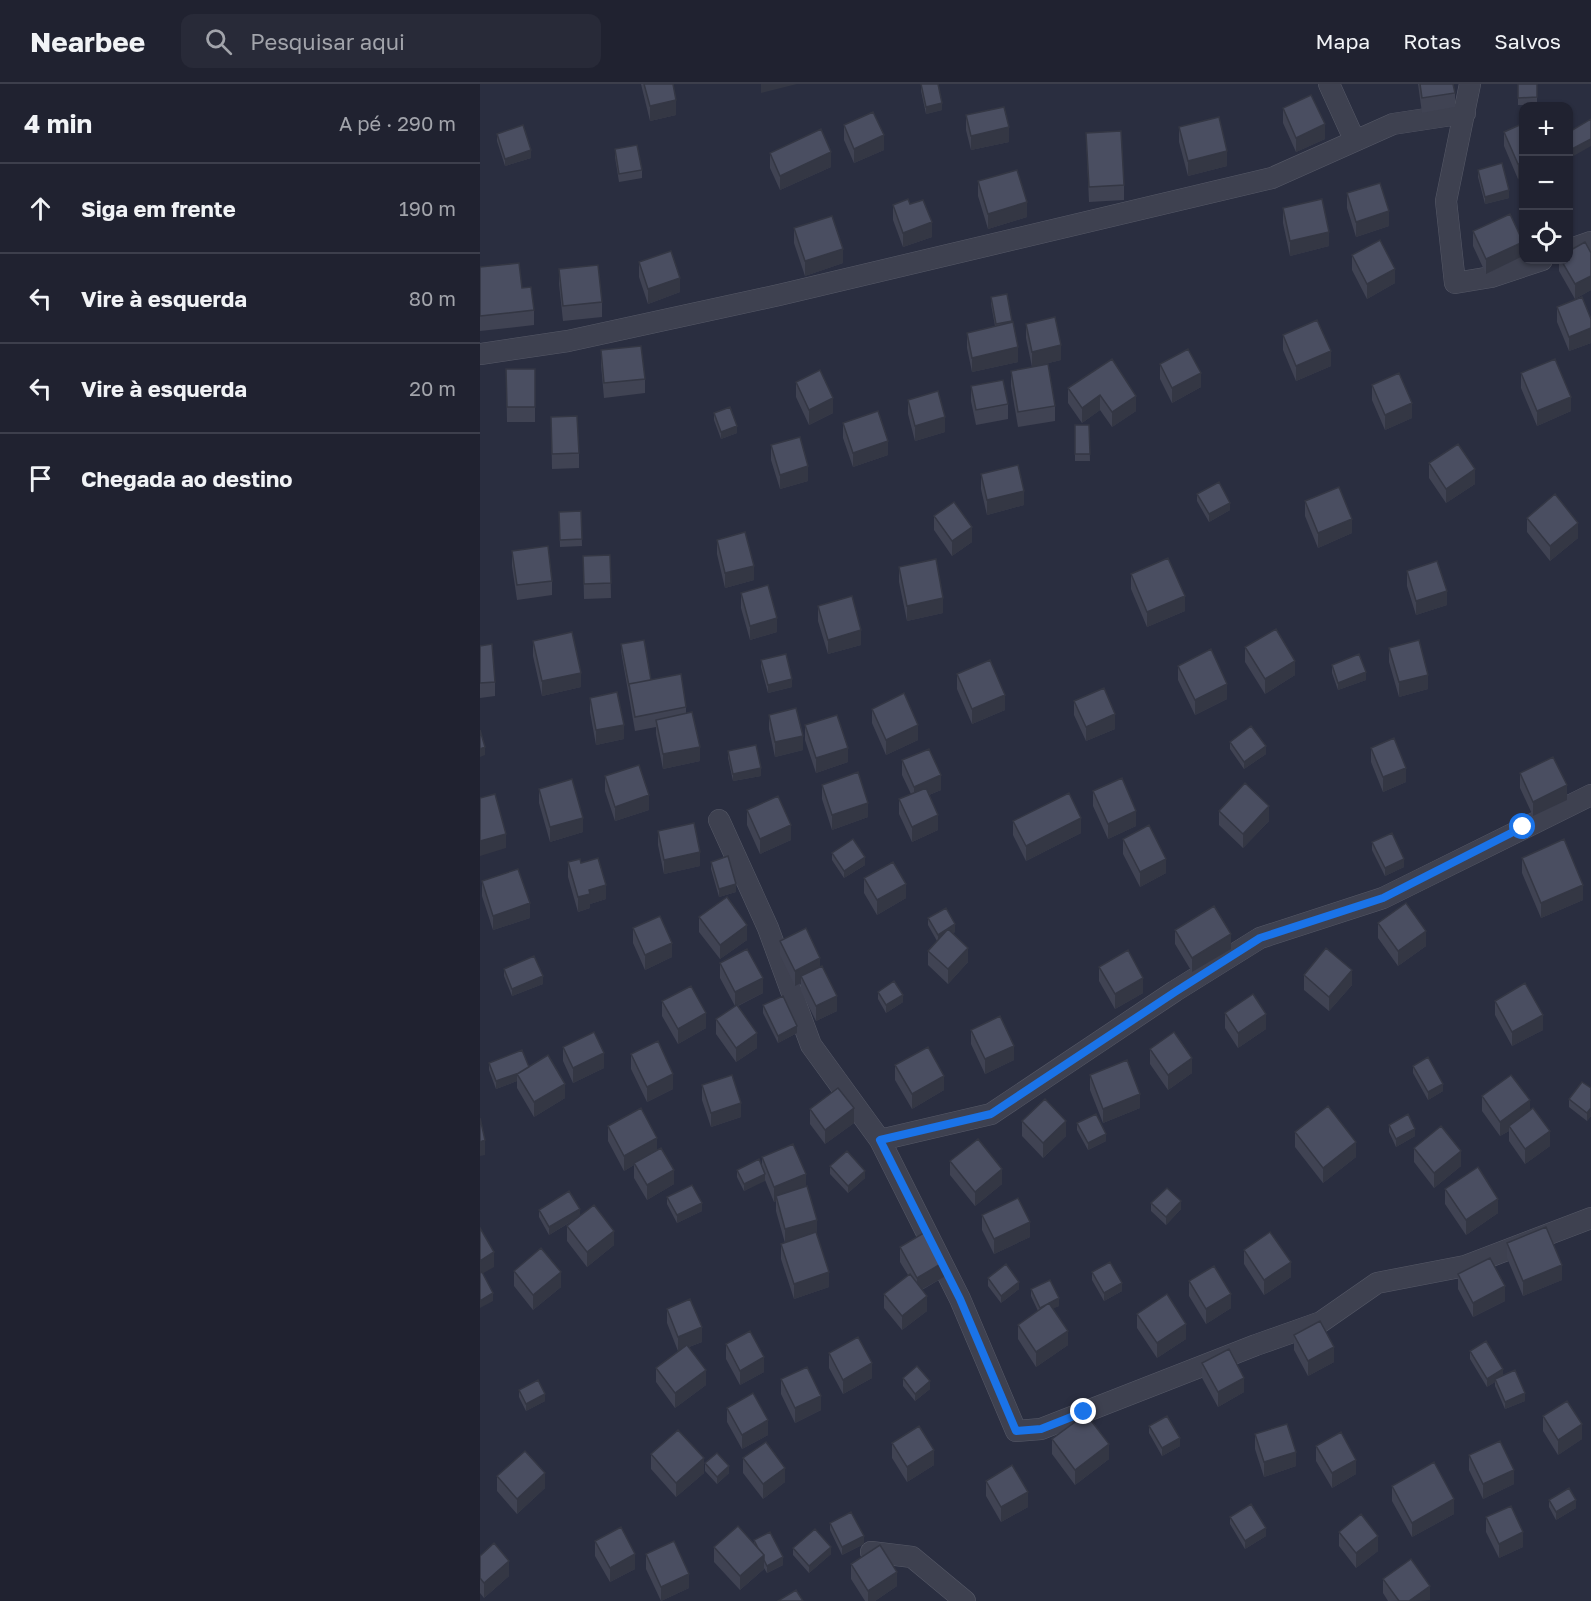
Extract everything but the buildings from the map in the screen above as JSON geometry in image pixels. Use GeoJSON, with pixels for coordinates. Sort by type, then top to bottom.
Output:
{"type":"FeatureCollection","features":[{"type":"Feature","properties":{"kind":"street"},"geometry":{"type":"LineString","coordinates":[[1329,84],[1354,139]]}},
{"type":"Feature","properties":{"kind":"street"},"geometry":{"type":"LineString","coordinates":[[1470,84],[1446,201],[1455,283],[1491,277],[1530,264]]}},
{"type":"Feature","properties":{"kind":"street"},"geometry":{"type":"LineString","coordinates":[[480,354],[567,341],[779,295],[1272,178],[1354,139],[1393,124],[1465,113]]}},
{"type":"Feature","properties":{"kind":"street"},"geometry":{"type":"LineString","coordinates":[[1573,249],[1591,242]]}},
{"type":"Feature","properties":{"kind":"street"},"geometry":{"type":"LineString","coordinates":[[880,1140],[991,1114],[1260,938],[1383,898],[1591,795]]}},
{"type":"Feature","properties":{"kind":"street"},"geometry":{"type":"LineString","coordinates":[[719,820],[768,928],[811,1045],[880,1140],[960,1299],[1016,1431],[1041,1429],[1321,1322],[1377,1283],[1465,1266],[1591,1218]]}},
{"type":"Feature","properties":{"kind":"street"},"geometry":{"type":"LineString","coordinates":[[871,1552],[912,1557],[965,1601]]}},
{"type":"Feature","properties":{"kind":"route"},"geometry":{"type":"LineString","coordinates":[[1084,1412],[1041,1429],[1016,1431],[960,1299],[880,1140],[991,1114],[1260,938],[1383,898],[1523,827]]}}]}
